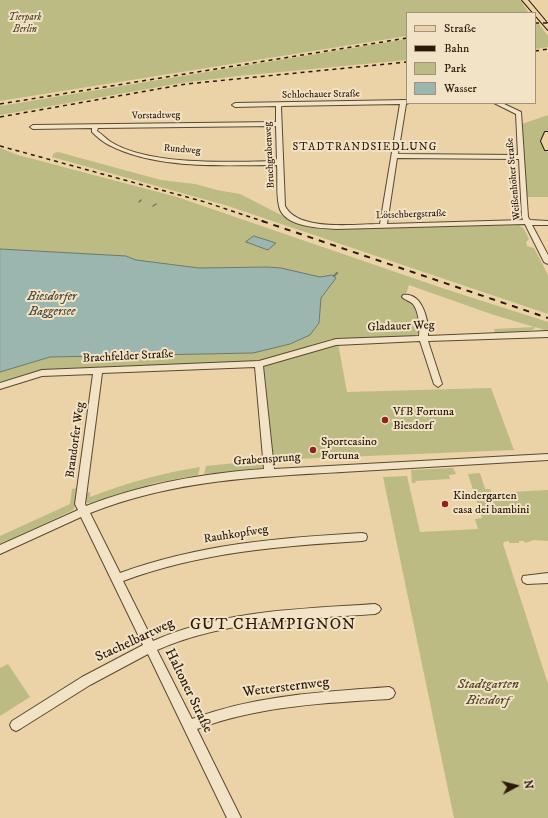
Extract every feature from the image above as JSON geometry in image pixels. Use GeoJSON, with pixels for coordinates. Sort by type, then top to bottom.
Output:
{"type":"FeatureCollection","features":[{"type":"Feature","properties":{"kind":"main road"},"geometry":{"type":"LineString","coordinates":[[525,0],[546,21]]}},
{"type":"Feature","properties":{"kind":"main road"},"geometry":{"type":"LineString","coordinates":[[531,0],[546,21],[548,28]]}},
{"type":"Feature","properties":{"kind":"main road"},"geometry":{"type":"LineString","coordinates":[[548,134],[545,141],[548,148]]}},
{"type":"Feature","properties":{"kind":"street","name":"Schlochauer Straße"},"geometry":{"type":"LineString","coordinates":[[235,105],[405,103]]}},
{"type":"Feature","properties":{"kind":"street"},"geometry":{"type":"LineString","coordinates":[[383,226],[405,103]]}},
{"type":"Feature","properties":{"kind":"street","name":"Weißenhöher Straße"},"geometry":{"type":"LineString","coordinates":[[499,104],[519,113],[527,223],[548,262]]}},
{"type":"Feature","properties":{"kind":"street","name":"Bruchgrabenweg"},"geometry":{"type":"LineString","coordinates":[[280,105],[278,106],[278,124],[282,206]]}},
{"type":"Feature","properties":{"kind":"street","name":"Vorstadtweg"},"geometry":{"type":"LineString","coordinates":[[33,127],[278,124]]}},
{"type":"Feature","properties":{"kind":"street","name":"Rundweg"},"geometry":{"type":"LineString","coordinates":[[95,126],[94,131],[109,144],[145,156],[195,162],[280,163]]}},
{"type":"Feature","properties":{"kind":"street"},"geometry":{"type":"LineString","coordinates":[[395,156],[521,157]]}},
{"type":"Feature","properties":{"kind":"street","name":"Lötschbergstraße"},"geometry":{"type":"LineString","coordinates":[[282,206],[286,213],[291,217],[317,225],[336,227],[527,223],[548,224]]}},
{"type":"Feature","properties":{"kind":"street"},"geometry":{"type":"LineString","coordinates":[[406,298],[414,301],[417,305],[425,333],[424,338],[438,384]]}},
{"type":"Feature","properties":{"kind":"street","name":"Gladauer Weg"},"geometry":{"type":"LineString","coordinates":[[259,364],[336,342],[548,334]]}},
{"type":"Feature","properties":{"kind":"street"},"geometry":{"type":"LineString","coordinates":[[259,364],[269,472]]}},
{"type":"Feature","properties":{"kind":"street","name":"Brachfelder Straße"},"geometry":{"type":"LineString","coordinates":[[0,386],[35,374],[259,364]]}},
{"type":"Feature","properties":{"kind":"street","name":"Brandorfer Weg"},"geometry":{"type":"LineString","coordinates":[[84,512],[80,504],[98,371]]}},
{"type":"Feature","properties":{"kind":"street","name":"Grabensprung"},"geometry":{"type":"LineString","coordinates":[[0,550],[84,512],[157,488],[183,482],[231,475],[269,472],[548,457]]}},
{"type":"Feature","properties":{"kind":"street","name":"Haltoner Straße"},"geometry":{"type":"LineString","coordinates":[[84,512],[234,818]]}},
{"type":"Feature","properties":{"kind":"street","name":"Rauhkopfweg"},"geometry":{"type":"LineString","coordinates":[[117,579],[164,563],[225,548],[267,543],[362,537]]}},
{"type":"Feature","properties":{"kind":"street"},"geometry":{"type":"LineString","coordinates":[[527,579],[548,578]]}},
{"type":"Feature","properties":{"kind":"street","name":"Stachelbartweg"},"geometry":{"type":"LineString","coordinates":[[16,725],[91,678],[151,648],[210,627],[244,620],[279,616],[374,609]]}},
{"type":"Feature","properties":{"kind":"street","name":"Wettersternweg"},"geometry":{"type":"LineString","coordinates":[[189,726],[220,714],[266,704],[389,693]]}},
{"type":"Feature","properties":{"kind":"green space","name":"Tierpark Berlin"},"geometry":{"type":"Polygon","coordinates":[[[0,0],[520,0],[528,12],[406,12],[406,36],[0,101],[0,0]]]}},
{"type":"Feature","properties":{"kind":"green space"},"geometry":{"type":"Polygon","coordinates":[[[536,24],[539,24],[548,36],[548,47],[536,49],[536,24]]]}},
{"type":"Feature","properties":{"kind":"green space"},"geometry":{"type":"Polygon","coordinates":[[[406,39],[406,60],[181,83],[0,115],[0,106],[406,39]]]}},
{"type":"Feature","properties":{"kind":"green space"},"geometry":{"type":"Polygon","coordinates":[[[548,115],[548,130],[541,139],[543,146],[548,152],[548,197],[527,197],[522,124],[548,115]]]}},
{"type":"Feature","properties":{"kind":"green space"},"geometry":{"type":"Polygon","coordinates":[[[0,148],[18,155],[177,197],[445,289],[548,322],[548,331],[535,327],[533,330],[495,333],[494,329],[534,327],[491,314],[409,285],[406,294],[413,303],[422,331],[415,336],[331,339],[255,362],[38,371],[0,384],[0,372],[50,357],[253,353],[290,344],[310,335],[319,323],[321,298],[336,278],[320,277],[267,267],[199,268],[136,260],[126,256],[0,249],[0,148]]]}},
{"type":"Feature","properties":{"kind":"green space"},"geometry":{"type":"Polygon","coordinates":[[[58,152],[161,180],[195,184],[240,194],[289,219],[336,229],[519,225],[524,229],[529,239],[526,242],[527,246],[534,248],[548,275],[548,314],[225,205],[52,157],[54,153],[58,152]]]}},
{"type":"Feature","properties":{"kind":"green space","name":"VfB Fortuna Biesdorf"},"geometry":{"type":"Polygon","coordinates":[[[338,343],[347,392],[491,388],[514,450],[271,460],[263,366],[338,343]]]}},
{"type":"Feature","properties":{"kind":"green space"},"geometry":{"type":"Polygon","coordinates":[[[265,460],[262,468],[204,474],[206,466],[265,460]]]}},
{"type":"Feature","properties":{"kind":"green space"},"geometry":{"type":"Polygon","coordinates":[[[200,467],[198,475],[155,483],[91,503],[84,501],[84,494],[90,492],[90,497],[144,479],[200,467]]]}},
{"type":"Feature","properties":{"kind":"green space"},"geometry":{"type":"Polygon","coordinates":[[[453,468],[456,474],[449,475],[450,479],[415,481],[416,483],[412,483],[411,470],[453,468]]]}},
{"type":"Feature","properties":{"kind":"green space","name":"Stadtgarten Biesdorf"},"geometry":{"type":"Polygon","coordinates":[[[480,473],[485,489],[490,489],[492,493],[548,490],[548,541],[534,540],[525,543],[524,541],[519,541],[519,543],[509,543],[509,541],[504,542],[503,544],[548,684],[548,818],[454,818],[383,477],[407,476],[420,532],[478,529],[475,519],[482,518],[468,474],[480,473]]]}},
{"type":"Feature","properties":{"kind":"green space"},"geometry":{"type":"Polygon","coordinates":[[[77,488],[76,504],[73,510],[0,545],[0,536],[70,504],[72,489],[77,488]]]}},
{"type":"Feature","properties":{"kind":"green space"},"geometry":{"type":"Polygon","coordinates":[[[8,664],[30,697],[0,716],[0,668],[8,664]]]}},
{"type":"Feature","properties":{"kind":"water"},"geometry":{"type":"Polygon","coordinates":[[[254,236],[276,243],[268,250],[246,242],[254,236]]]}},
{"type":"Feature","properties":{"kind":"water","name":"Biesdorfer Baggersee"},"geometry":{"type":"Polygon","coordinates":[[[0,249],[126,256],[136,260],[199,268],[281,268],[320,277],[332,275],[336,278],[321,298],[319,323],[310,335],[290,344],[253,353],[50,357],[0,372],[0,249]]]}},
{"type":"Feature","properties":{"kind":"waterway"},"geometry":{"type":"LineString","coordinates":[[334,276],[337,273]]}},
{"type":"Feature","properties":{"kind":"railway"},"geometry":{"type":"LineString","coordinates":[[536,23],[548,23]]}},
{"type":"Feature","properties":{"kind":"railway"},"geometry":{"type":"LineString","coordinates":[[0,104],[406,38]]}},
{"type":"Feature","properties":{"kind":"railway"},"geometry":{"type":"LineString","coordinates":[[536,51],[548,49]]}},
{"type":"Feature","properties":{"kind":"railway"},"geometry":{"type":"LineString","coordinates":[[0,117],[186,84],[406,62]]}},
{"type":"Feature","properties":{"kind":"railway"},"geometry":{"type":"LineString","coordinates":[[0,146],[205,202],[262,221]]}},
{"type":"Feature","properties":{"kind":"railway"},"geometry":{"type":"LineString","coordinates":[[262,221],[548,318]]}},
{"type":"Feature","properties":{"kind":"place","name":"VfB Fortuna Biesdorf"},"geometry":{"type":"Point","coordinates":[385,420]}},
{"type":"Feature","properties":{"kind":"place","name":"Sportcasino Fortuna"},"geometry":{"type":"Point","coordinates":[313,450]}},
{"type":"Feature","properties":{"kind":"place","name":"Kindergarten casa dei bambini"},"geometry":{"type":"Point","coordinates":[445,504]}},
{"type":"Feature","properties":{"kind":"district","name":"STADTRANDSIEDLUNG"},"geometry":{"type":"Point","coordinates":[365,148]}},
{"type":"Feature","properties":{"kind":"district","name":"GUT CHAMPIGNON"},"geometry":{"type":"Point","coordinates":[273,626]}}]}
